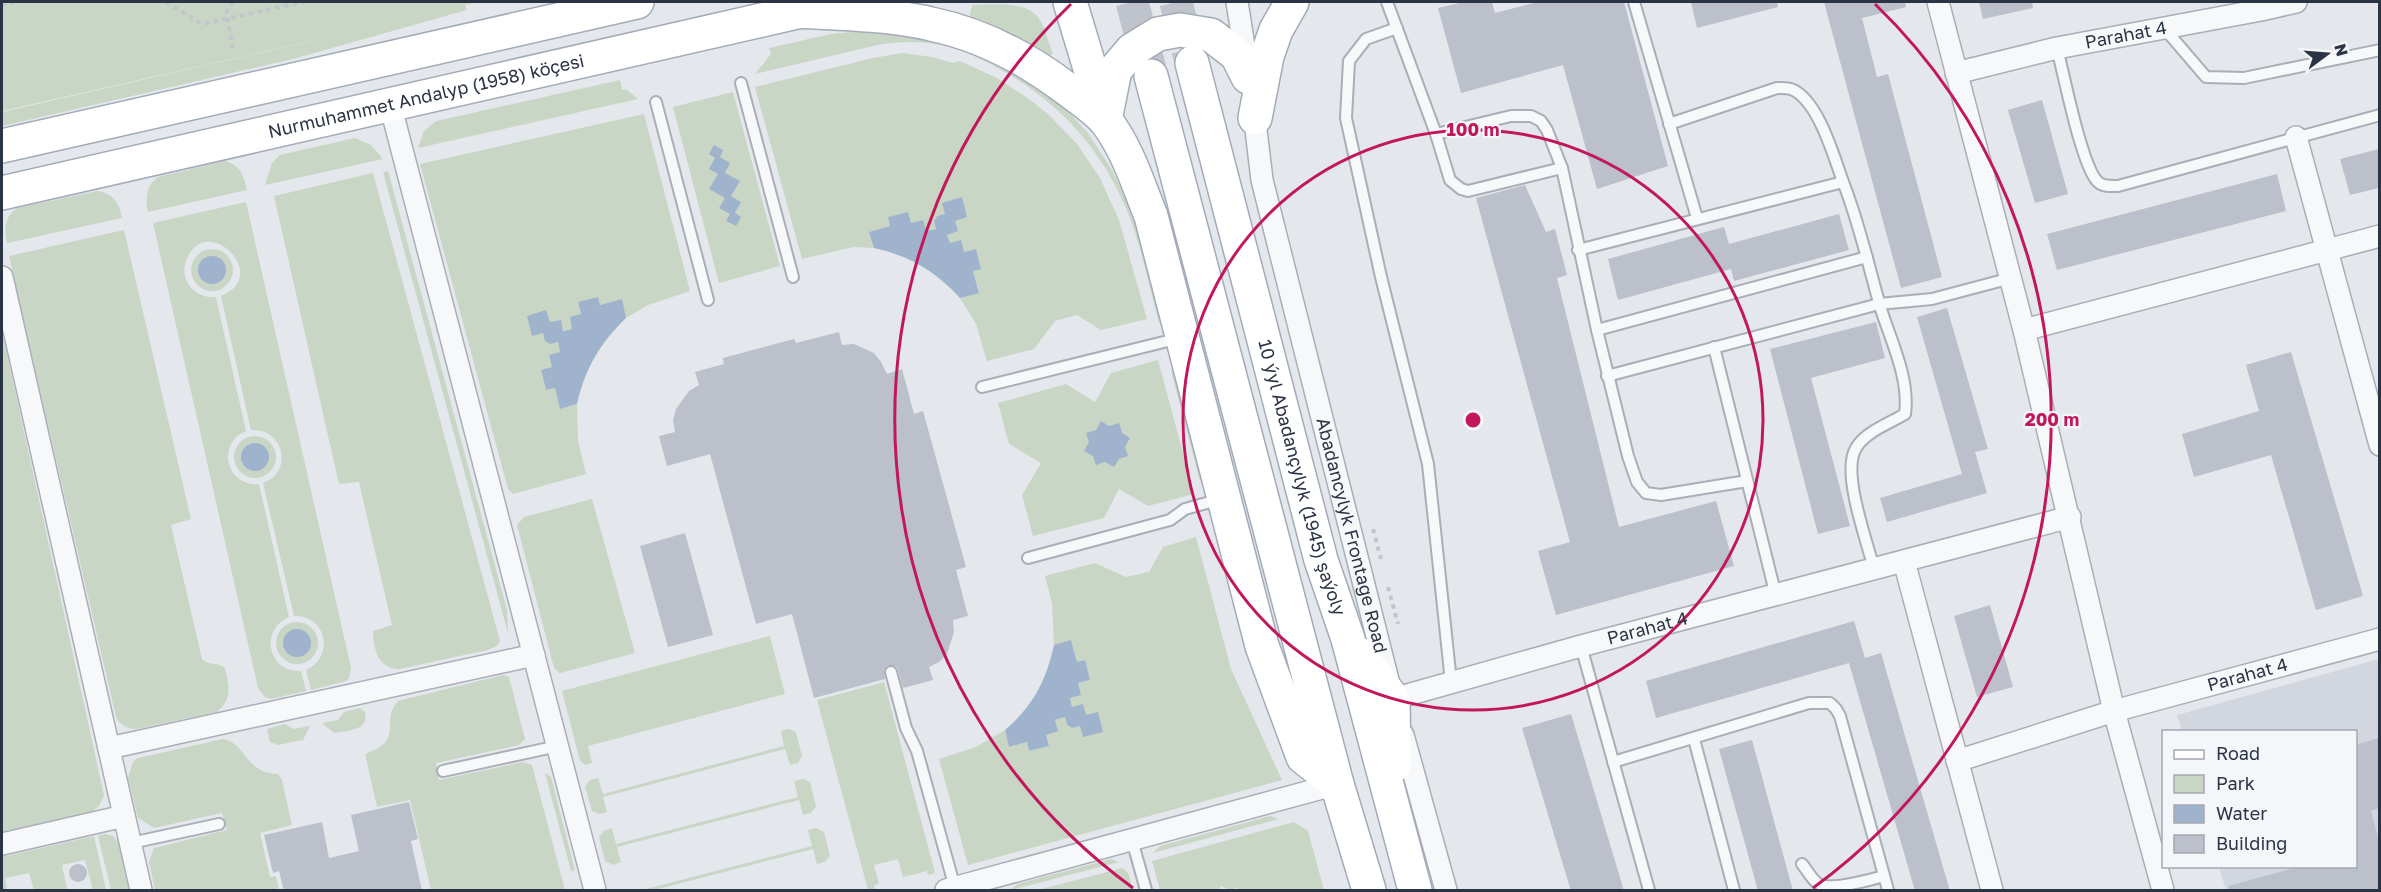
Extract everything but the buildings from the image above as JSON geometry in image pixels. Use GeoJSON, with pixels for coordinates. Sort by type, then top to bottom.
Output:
{"type":"FeatureCollection","features":[{"type":"Feature","properties":{"kind":"main road"},"geometry":{"type":"LineString","coordinates":[[2,146],[637,2]]}},
{"type":"Feature","properties":{"kind":"main road","name":"Nurmuhammet Andalyp (1958) köçesi"},"geometry":{"type":"LineString","coordinates":[[2,193],[799,11],[850,2]]}},
{"type":"Feature","properties":{"kind":"main road"},"geometry":{"type":"LineString","coordinates":[[1070,2],[1105,120],[1135,174],[1151,216],[1262,646],[1303,757],[1337,784]]}},
{"type":"Feature","properties":{"kind":"main road"},"geometry":{"type":"LineString","coordinates":[[1255,118],[1267,56],[1276,30],[1292,2]]}},
{"type":"Feature","properties":{"kind":"main road"},"geometry":{"type":"LineString","coordinates":[[799,11],[901,19],[932,24],[981,40],[1011,52],[1040,69],[1105,120]]}},
{"type":"Feature","properties":{"kind":"main road"},"geometry":{"type":"LineString","coordinates":[[1105,120],[1115,70],[1132,50],[1158,34],[1180,30],[1211,35],[1237,55],[1248,77]]}},
{"type":"Feature","properties":{"kind":"main road","name":"10 ýyl Abadançylyk (1945) şaýoly"},"geometry":{"type":"LineString","coordinates":[[1192,63],[1321,560],[1348,639],[1415,891]]}},
{"type":"Feature","properties":{"kind":"main road"},"geometry":{"type":"LineString","coordinates":[[1151,76],[1337,784],[1369,891]]}},
{"type":"Feature","properties":{"kind":"main road"},"geometry":{"type":"LineString","coordinates":[[1348,639],[1393,699],[1395,814]]}},
{"type":"Feature","properties":{"kind":"street"},"geometry":{"type":"LineString","coordinates":[[1237,2],[1255,118]]}},
{"type":"Feature","properties":{"kind":"street"},"geometry":{"type":"LineString","coordinates":[[1938,2],[2024,330],[2114,711],[2163,891]]}},
{"type":"Feature","properties":{"kind":"street","name":"Parahat 4"},"geometry":{"type":"LineString","coordinates":[[1956,73],[2057,48],[2296,2]]}},
{"type":"Feature","properties":{"kind":"street"},"geometry":{"type":"LineString","coordinates":[[390,104],[595,891]]}},
{"type":"Feature","properties":{"kind":"street","name":"Abadancylyk Frontage Road"},"geometry":{"type":"LineString","coordinates":[[1255,118],[1262,180],[1393,699],[1446,891]]}},
{"type":"Feature","properties":{"kind":"street"},"geometry":{"type":"LineString","coordinates":[[2296,137],[2379,445]]}},
{"type":"Feature","properties":{"kind":"street"},"geometry":{"type":"LineString","coordinates":[[2024,330],[2379,236]]}},
{"type":"Feature","properties":{"kind":"street"},"geometry":{"type":"LineString","coordinates":[[2,277],[141,891]]}},
{"type":"Feature","properties":{"kind":"street","name":"Parahat 4"},"geometry":{"type":"LineString","coordinates":[[1393,699],[1581,646],[2070,517]]}},
{"type":"Feature","properties":{"kind":"street"},"geometry":{"type":"LineString","coordinates":[[1904,561],[1992,891]]}},
{"type":"Feature","properties":{"kind":"street","name":"Parahat 4"},"geometry":{"type":"LineString","coordinates":[[1957,761],[2114,711],[2379,639]]}},
{"type":"Feature","properties":{"kind":"street"},"geometry":{"type":"LineString","coordinates":[[109,747],[534,655]]}},
{"type":"Feature","properties":{"kind":"street"},"geometry":{"type":"LineString","coordinates":[[951,889],[994,884],[1132,840],[1337,784]]}},
{"type":"Feature","properties":{"kind":"street"},"geometry":{"type":"LineString","coordinates":[[2,844],[124,816]]}},
{"type":"Feature","properties":{"kind":"lane"},"geometry":{"type":"LineString","coordinates":[[1387,2],[1436,134],[1450,180],[1461,189],[1468,191],[1562,168]]}},
{"type":"Feature","properties":{"kind":"lane"},"geometry":{"type":"LineString","coordinates":[[1634,2],[1697,219]]}},
{"type":"Feature","properties":{"kind":"lane"},"geometry":{"type":"LineString","coordinates":[[1397,28],[1366,39],[1349,61],[1346,118],[1381,277],[1428,464],[1450,682]]}},
{"type":"Feature","properties":{"kind":"lane"},"geometry":{"type":"LineString","coordinates":[[2164,28],[2206,76],[2244,78],[2379,50]]}},
{"type":"Feature","properties":{"kind":"lane"},"geometry":{"type":"LineString","coordinates":[[2057,48],[2087,162],[2097,182],[2106,186],[2118,186],[2379,114]]}},
{"type":"Feature","properties":{"kind":"lane"},"geometry":{"type":"LineString","coordinates":[[741,83],[793,277]]}},
{"type":"Feature","properties":{"kind":"lane"},"geometry":{"type":"LineString","coordinates":[[1669,124],[1777,88],[1791,89],[1806,101],[1819,117],[1856,215],[1903,379],[1906,402],[1905,414],[1864,439],[1856,447],[1851,460],[1857,502],[1874,569]]}},
{"type":"Feature","properties":{"kind":"lane"},"geometry":{"type":"LineString","coordinates":[[656,102],[708,300]]}},
{"type":"Feature","properties":{"kind":"lane"},"geometry":{"type":"LineString","coordinates":[[1436,134],[1511,116],[1531,116],[1541,121],[1547,130],[1562,168],[1607,376],[1637,482],[1646,493],[1661,495],[1747,481]]}},
{"type":"Feature","properties":{"kind":"lane"},"geometry":{"type":"LineString","coordinates":[[1578,250],[1844,182]]}},
{"type":"Feature","properties":{"kind":"lane"},"geometry":{"type":"LineString","coordinates":[[1597,330],[1868,257]]}},
{"type":"Feature","properties":{"kind":"lane"},"geometry":{"type":"LineString","coordinates":[[1607,376],[1880,304],[1932,299],[2011,278]]}},
{"type":"Feature","properties":{"kind":"lane"},"geometry":{"type":"LineString","coordinates":[[982,387],[1184,337]]}},
{"type":"Feature","properties":{"kind":"lane"},"geometry":{"type":"LineString","coordinates":[[1714,347],[1776,596]]}},
{"type":"Feature","properties":{"kind":"lane"},"geometry":{"type":"LineString","coordinates":[[1028,558],[1170,520],[1185,509],[1224,498]]}},
{"type":"Feature","properties":{"kind":"lane"},"geometry":{"type":"LineString","coordinates":[[1581,646],[1649,891]]}},
{"type":"Feature","properties":{"kind":"lane"},"geometry":{"type":"LineString","coordinates":[[891,672],[906,728],[917,751],[951,889]]}},
{"type":"Feature","properties":{"kind":"lane"},"geometry":{"type":"LineString","coordinates":[[1613,762],[1809,703],[1830,703],[1840,716],[1888,891]]}},
{"type":"Feature","properties":{"kind":"lane"},"geometry":{"type":"LineString","coordinates":[[1694,739],[1734,891]]}},
{"type":"Feature","properties":{"kind":"lane"},"geometry":{"type":"LineString","coordinates":[[443,771],[558,746]]}},
{"type":"Feature","properties":{"kind":"lane"},"geometry":{"type":"LineString","coordinates":[[131,843],[219,824]]}},
{"type":"Feature","properties":{"kind":"lane"},"geometry":{"type":"LineString","coordinates":[[1132,840],[1146,891]]}},
{"type":"Feature","properties":{"kind":"lane"},"geometry":{"type":"LineString","coordinates":[[1802,864],[1818,885],[1826,887],[1835,888],[1884,876]]}},
{"type":"Feature","properties":{"kind":"path"},"geometry":{"type":"LineString","coordinates":[[2,4],[14,2]]}},
{"type":"Feature","properties":{"kind":"path"},"geometry":{"type":"LineString","coordinates":[[166,2],[202,24],[303,2]]}},
{"type":"Feature","properties":{"kind":"path"},"geometry":{"type":"LineString","coordinates":[[233,2],[226,13],[234,53]]}},
{"type":"Feature","properties":{"kind":"path"},"geometry":{"type":"LineString","coordinates":[[1371,522],[1381,559]]}},
{"type":"Feature","properties":{"kind":"path"},"geometry":{"type":"LineString","coordinates":[[1388,587],[1398,624]]}},
{"type":"Feature","properties":{"kind":"shaded area"},"geometry":{"type":"Polygon","coordinates":[[[2379,659],[2379,890],[2226,890],[2219,868],[2357,868],[2357,730],[2182,730],[2177,715],[2379,659]]]}},
{"type":"Feature","properties":{"kind":"green space"},"geometry":{"type":"Polygon","coordinates":[[[2,2],[478,2],[465,5],[467,10],[293,59],[2,126],[2,112],[346,33],[2,111],[2,2]]]}},
{"type":"Feature","properties":{"kind":"green space"},"geometry":{"type":"Polygon","coordinates":[[[972,5],[1016,6],[1032,12],[1045,29],[1053,53],[1047,60],[969,19],[972,5]]]}},
{"type":"Feature","properties":{"kind":"green space"},"geometry":{"type":"Polygon","coordinates":[[[895,31],[951,43],[949,47],[916,42],[882,44],[755,74],[771,54],[769,48],[831,34],[895,31]]]}},
{"type":"Feature","properties":{"kind":"green space"},"geometry":{"type":"Polygon","coordinates":[[[961,45],[999,60],[1060,103],[1088,133],[1112,170],[1132,213],[1163,321],[1159,323],[1128,213],[1115,184],[1099,158],[1061,113],[1038,94],[988,62],[959,49],[961,45]]]}},
{"type":"Feature","properties":{"kind":"green space"},"geometry":{"type":"Polygon","coordinates":[[[902,53],[932,57],[953,63],[960,61],[997,78],[1048,114],[1077,144],[1100,178],[1119,220],[1147,319],[1101,330],[1077,315],[1055,321],[1034,349],[987,361],[976,324],[960,298],[979,292],[973,271],[976,249],[964,252],[949,244],[945,214],[937,216],[934,221],[936,229],[926,231],[911,223],[907,212],[890,226],[870,232],[874,248],[853,247],[802,259],[755,87],[902,53]]]}},
{"type":"Feature","properties":{"kind":"green space"},"geometry":{"type":"Polygon","coordinates":[[[620,80],[622,90],[626,89],[638,99],[418,148],[424,131],[436,121],[620,80]]]}},
{"type":"Feature","properties":{"kind":"green space"},"geometry":{"type":"Polygon","coordinates":[[[733,92],[780,266],[719,283],[673,107],[733,92]]]}},
{"type":"Feature","properties":{"kind":"green space"},"geometry":{"type":"Polygon","coordinates":[[[644,114],[690,291],[648,305],[626,318],[621,300],[600,305],[578,302],[581,314],[572,329],[543,333],[558,342],[560,352],[552,367],[541,371],[546,390],[555,388],[560,409],[577,404],[578,441],[586,474],[513,494],[508,489],[420,164],[644,114]]]}},
{"type":"Feature","properties":{"kind":"green space"},"geometry":{"type":"Polygon","coordinates":[[[355,138],[371,145],[383,159],[265,185],[272,163],[280,155],[355,138]]]}},
{"type":"Feature","properties":{"kind":"green space"},"geometry":{"type":"Polygon","coordinates":[[[225,161],[234,165],[240,172],[247,190],[148,212],[147,193],[151,184],[158,177],[225,161]]]}},
{"type":"Feature","properties":{"kind":"green space"},"geometry":{"type":"Polygon","coordinates":[[[388,171],[507,610],[508,633],[383,172],[388,171]]]}},
{"type":"Feature","properties":{"kind":"green space"},"geometry":{"type":"Polygon","coordinates":[[[373,173],[500,641],[497,646],[488,650],[399,669],[392,668],[382,661],[374,644],[373,631],[392,625],[359,482],[340,484],[338,480],[274,196],[373,173]]]}},
{"type":"Feature","properties":{"kind":"green space"},"geometry":{"type":"Polygon","coordinates":[[[97,191],[111,196],[122,218],[7,243],[6,224],[10,215],[17,208],[97,191]]]}},
{"type":"Feature","properties":{"kind":"green space"},"geometry":{"type":"Polygon","coordinates":[[[246,202],[351,668],[346,681],[311,690],[306,670],[321,656],[324,647],[323,638],[314,622],[294,616],[263,483],[279,470],[282,461],[281,452],[271,436],[262,431],[251,430],[221,296],[235,287],[240,275],[238,262],[219,244],[207,242],[195,247],[186,261],[185,275],[187,282],[196,292],[216,297],[246,431],[231,445],[228,454],[229,463],[232,472],[239,479],[259,484],[289,617],[274,631],[271,650],[281,665],[290,670],[301,671],[306,691],[271,699],[265,697],[258,688],[153,223],[246,202]]]}},
{"type":"Feature","properties":{"kind":"green space"},"geometry":{"type":"Polygon","coordinates":[[[124,230],[191,519],[171,525],[202,659],[207,663],[225,668],[228,686],[226,702],[217,712],[136,729],[124,726],[116,717],[9,256],[124,230]]]}},
{"type":"Feature","properties":{"kind":"green space"},"geometry":{"type":"Polygon","coordinates":[[[212,249],[227,255],[233,270],[227,285],[212,291],[197,285],[191,270],[197,255],[212,249]]]}},
{"type":"Feature","properties":{"kind":"green space"},"geometry":{"type":"Polygon","coordinates":[[[2,332],[104,795],[99,806],[93,811],[2,832],[2,332]]]}},
{"type":"Feature","properties":{"kind":"green space"},"geometry":{"type":"Polygon","coordinates":[[[1158,360],[1194,494],[1148,506],[1119,489],[1104,518],[1033,536],[1022,495],[1041,463],[1009,444],[998,403],[1066,384],[1095,402],[1111,373],[1158,360]]]}},
{"type":"Feature","properties":{"kind":"green space"},"geometry":{"type":"Polygon","coordinates":[[[1175,370],[1203,480],[1200,481],[1171,371],[1175,370]]]}},
{"type":"Feature","properties":{"kind":"green space"},"geometry":{"type":"Polygon","coordinates":[[[255,436],[270,442],[276,457],[270,472],[255,478],[240,472],[234,457],[240,442],[255,436]]]}},
{"type":"Feature","properties":{"kind":"green space"},"geometry":{"type":"Polygon","coordinates":[[[592,499],[635,653],[560,673],[554,668],[517,525],[524,517],[592,499]]]}},
{"type":"Feature","properties":{"kind":"green space"},"geometry":{"type":"Polygon","coordinates":[[[1196,537],[1231,669],[1282,780],[968,865],[939,759],[976,747],[1005,730],[1009,747],[1027,742],[1029,751],[1049,746],[1046,735],[1055,720],[1065,717],[1067,725],[1072,728],[1080,726],[1086,715],[1072,707],[1070,698],[1078,683],[1090,680],[1077,662],[1071,641],[1054,645],[1052,603],[1045,576],[1095,563],[1126,577],[1149,572],[1163,547],[1196,537]]]}},
{"type":"Feature","properties":{"kind":"green space"},"geometry":{"type":"Polygon","coordinates":[[[297,622],[312,628],[318,643],[312,658],[297,664],[282,658],[276,643],[282,628],[297,622]]]}},
{"type":"Feature","properties":{"kind":"green space"},"geometry":{"type":"Polygon","coordinates":[[[770,636],[785,694],[588,746],[592,763],[585,765],[580,761],[562,691],[770,636]]]}},
{"type":"Feature","properties":{"kind":"green space"},"geometry":{"type":"Polygon","coordinates":[[[503,675],[509,677],[525,739],[519,745],[436,763],[439,780],[523,762],[532,765],[565,890],[431,890],[410,800],[377,807],[365,754],[385,743],[390,730],[393,709],[398,701],[503,675]]]}},
{"type":"Feature","properties":{"kind":"green space"},"geometry":{"type":"Polygon","coordinates":[[[884,682],[935,873],[928,875],[927,871],[903,877],[898,859],[874,865],[879,884],[874,885],[875,889],[868,890],[817,700],[884,682]]]}},
{"type":"Feature","properties":{"kind":"green space"},"geometry":{"type":"Polygon","coordinates":[[[360,708],[365,712],[365,718],[364,723],[357,728],[334,733],[322,723],[338,720],[344,712],[360,708]]]}},
{"type":"Feature","properties":{"kind":"green space"},"geometry":{"type":"Polygon","coordinates":[[[285,724],[294,729],[310,726],[303,740],[278,745],[270,742],[267,729],[285,724]]]}},
{"type":"Feature","properties":{"kind":"green space"},"geometry":{"type":"Polygon","coordinates":[[[789,729],[796,732],[802,756],[798,763],[790,765],[785,749],[603,797],[607,812],[599,814],[592,811],[585,787],[590,780],[598,778],[603,794],[784,746],[781,731],[789,729]]]}},
{"type":"Feature","properties":{"kind":"green space"},"geometry":{"type":"Polygon","coordinates":[[[223,739],[237,746],[258,769],[278,774],[282,780],[292,825],[260,833],[270,877],[276,876],[279,890],[155,890],[149,862],[154,848],[227,830],[222,813],[154,828],[138,818],[128,777],[133,762],[138,758],[223,739]]]}},
{"type":"Feature","properties":{"kind":"green space"},"geometry":{"type":"Polygon","coordinates":[[[545,773],[551,777],[575,870],[571,871],[545,773]]]}},
{"type":"Feature","properties":{"kind":"green space"},"geometry":{"type":"Polygon","coordinates":[[[803,779],[810,782],[816,806],[811,813],[803,815],[799,800],[617,847],[621,862],[613,865],[605,861],[599,837],[604,831],[612,828],[616,844],[798,797],[794,781],[803,779]]]}},
{"type":"Feature","properties":{"kind":"green space"},"geometry":{"type":"Polygon","coordinates":[[[1270,816],[1278,819],[1153,853],[1160,846],[1270,816]]]}},
{"type":"Feature","properties":{"kind":"green space"},"geometry":{"type":"Polygon","coordinates":[[[1294,822],[1308,831],[1324,890],[1238,890],[1237,888],[1229,890],[1221,886],[1218,890],[1160,890],[1152,861],[1294,822]]]}},
{"type":"Feature","properties":{"kind":"green space"},"geometry":{"type":"Polygon","coordinates":[[[816,828],[824,832],[830,856],[825,862],[817,864],[813,849],[654,890],[642,890],[812,846],[808,830],[816,828]]]}},
{"type":"Feature","properties":{"kind":"green space"},"geometry":{"type":"Polygon","coordinates":[[[105,834],[113,836],[118,842],[129,890],[111,890],[98,836],[105,834]]]}},
{"type":"Feature","properties":{"kind":"green space"},"geometry":{"type":"Polygon","coordinates":[[[94,836],[106,890],[93,890],[85,860],[62,865],[67,889],[34,890],[29,873],[5,878],[7,890],[2,890],[2,857],[94,836]]]}},
{"type":"Feature","properties":{"kind":"green space"},"geometry":{"type":"Polygon","coordinates":[[[1111,859],[1119,862],[1011,890],[1017,884],[1111,859]]]}},
{"type":"Feature","properties":{"kind":"green space"},"geometry":{"type":"Polygon","coordinates":[[[1122,868],[1128,873],[1133,890],[1038,890],[1122,868]]]}},
{"type":"Feature","properties":{"kind":"water"},"geometry":{"type":"Polygon","coordinates":[[[714,145],[723,150],[720,157],[730,163],[725,173],[740,181],[731,196],[741,202],[735,213],[741,217],[736,226],[726,221],[730,214],[719,208],[725,198],[709,189],[718,174],[709,169],[715,158],[709,154],[714,145]]]}},
{"type":"Feature","properties":{"kind":"water"},"geometry":{"type":"Polygon","coordinates":[[[962,197],[967,217],[955,221],[958,231],[947,235],[950,243],[961,240],[964,252],[976,249],[981,269],[973,271],[979,293],[960,298],[941,280],[921,266],[899,255],[874,248],[869,232],[890,226],[888,217],[908,212],[911,223],[923,220],[926,231],[936,229],[934,221],[937,216],[945,214],[942,203],[962,197]]]}},
{"type":"Feature","properties":{"kind":"water"},"geometry":{"type":"Polygon","coordinates":[[[212,256],[222,260],[226,270],[222,280],[212,284],[202,280],[198,270],[202,260],[212,256]]]}},
{"type":"Feature","properties":{"kind":"water"},"geometry":{"type":"Polygon","coordinates":[[[598,297],[600,305],[622,299],[626,318],[608,337],[595,357],[584,379],[577,404],[560,409],[555,388],[546,390],[541,370],[552,367],[549,355],[560,352],[558,342],[550,344],[545,341],[543,333],[532,336],[527,316],[546,310],[550,322],[561,320],[563,331],[572,329],[570,317],[581,314],[578,302],[598,297]]]}},
{"type":"Feature","properties":{"kind":"water"},"geometry":{"type":"Polygon","coordinates":[[[1101,421],[1109,426],[1119,423],[1122,433],[1130,438],[1125,447],[1128,456],[1119,459],[1114,467],[1105,462],[1096,465],[1093,456],[1084,451],[1089,442],[1086,433],[1096,430],[1101,421]]]}},
{"type":"Feature","properties":{"kind":"water"},"geometry":{"type":"Polygon","coordinates":[[[255,443],[265,447],[269,457],[265,467],[255,471],[245,467],[241,457],[245,447],[255,443]]]}},
{"type":"Feature","properties":{"kind":"water"},"geometry":{"type":"Polygon","coordinates":[[[297,629],[307,633],[311,643],[307,653],[297,657],[287,653],[283,643],[287,633],[297,629]]]}},
{"type":"Feature","properties":{"kind":"water"},"geometry":{"type":"Polygon","coordinates":[[[1071,640],[1077,662],[1085,660],[1090,680],[1078,683],[1081,695],[1070,698],[1072,707],[1083,704],[1086,715],[1098,712],[1103,732],[1083,737],[1080,726],[1072,728],[1067,725],[1065,717],[1055,720],[1058,731],[1046,735],[1049,746],[1029,751],[1027,742],[1009,747],[1005,730],[1023,712],[1037,692],[1047,670],[1054,645],[1071,640]]]}},
{"type":"Feature","properties":{"kind":"tunnel"},"geometry":{"type":"LineString","coordinates":[[1132,2],[1150,69]]}},
{"type":"Feature","properties":{"kind":"tunnel"},"geometry":{"type":"LineString","coordinates":[[1176,2],[1190,58]]}}]}
